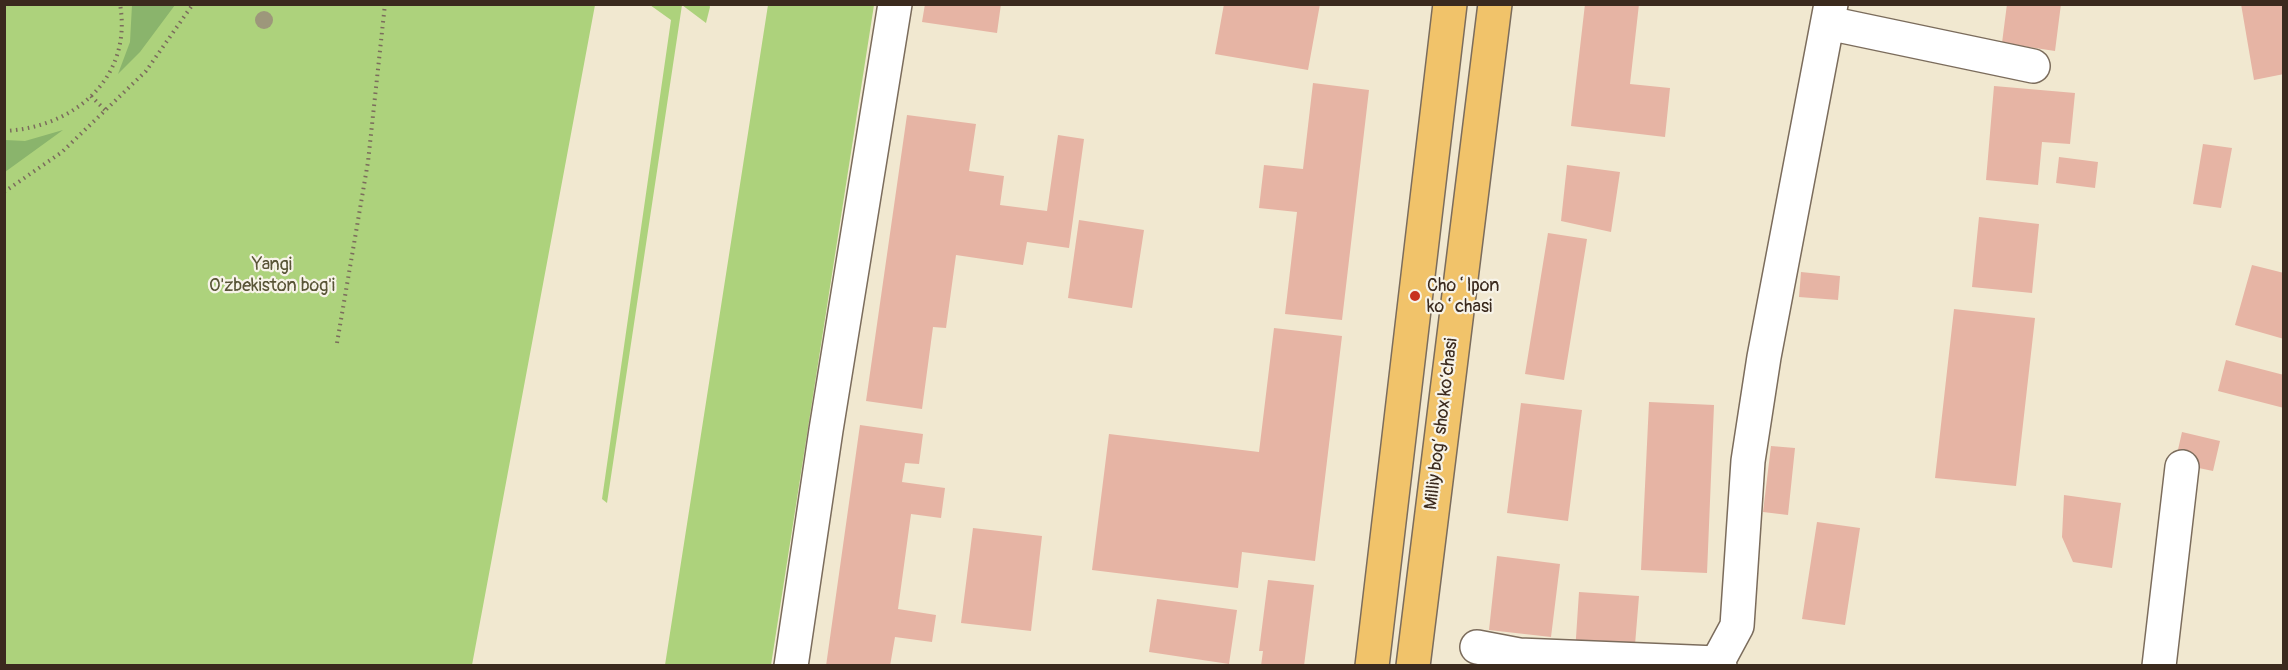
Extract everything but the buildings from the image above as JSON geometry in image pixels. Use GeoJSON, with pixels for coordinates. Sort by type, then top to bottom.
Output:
{"type":"FeatureCollection","features":[{"type":"Feature","properties":{"kind":"main road"},"geometry":{"type":"LineString","coordinates":[[1372,666],[1450,4]]}},
{"type":"Feature","properties":{"kind":"main road","name":"Milliy bog‘ shox ko‘chasi"},"geometry":{"type":"LineString","coordinates":[[1413,666],[1495,4]]}},
{"type":"Feature","properties":{"kind":"street"},"geometry":{"type":"LineString","coordinates":[[791,666],[894,4]]}},
{"type":"Feature","properties":{"kind":"street"},"geometry":{"type":"LineString","coordinates":[[1477,647],[1520,655],[1719,664],[1737,626],[1748,461],[1766,345],[1830,14],[2033,66]]}},
{"type":"Feature","properties":{"kind":"street"},"geometry":{"type":"LineString","coordinates":[[2159,666],[2182,467]]}},
{"type":"Feature","properties":{"kind":"path"},"geometry":{"type":"LineString","coordinates":[[4,131],[30,130],[57,121],[81,107],[92,96],[114,63],[121,36],[120,4]]}},
{"type":"Feature","properties":{"kind":"path"},"geometry":{"type":"LineString","coordinates":[[4,192],[62,152],[146,71],[193,4]]}},
{"type":"Feature","properties":{"kind":"path"},"geometry":{"type":"LineString","coordinates":[[337,343],[368,162],[385,4]]}},
{"type":"Feature","properties":{"kind":"path"},"geometry":{"type":"LineString","coordinates":[[92,96],[105,110]]}},
{"type":"Feature","properties":{"kind":"green space"},"geometry":{"type":"Polygon","coordinates":[[[709,4],[710,7],[706,23],[682,5],[607,503],[602,499],[671,20],[650,5],[709,4]]]}},
{"type":"Feature","properties":{"kind":"green space","name":"Yangi O'zbekiston bog'i"},"geometry":{"type":"Polygon","coordinates":[[[4,5],[595,5],[472,665],[5,665],[4,5]]]}},
{"type":"Feature","properties":{"kind":"green space"},"geometry":{"type":"Polygon","coordinates":[[[132,5],[175,5],[140,52],[118,74],[130,42],[132,5]]]}},
{"type":"Feature","properties":{"kind":"green space"},"geometry":{"type":"Polygon","coordinates":[[[768,5],[874,5],[771,665],[665,665],[768,5]]]}},
{"type":"Feature","properties":{"kind":"green space"},"geometry":{"type":"Polygon","coordinates":[[[63,130],[5,172],[5,140],[25,141],[63,130]]]}},
{"type":"Feature","properties":{"kind":"place","name":"Choʻlpon koʻchasi"},"geometry":{"type":"Point","coordinates":[1415,296]}}]}
